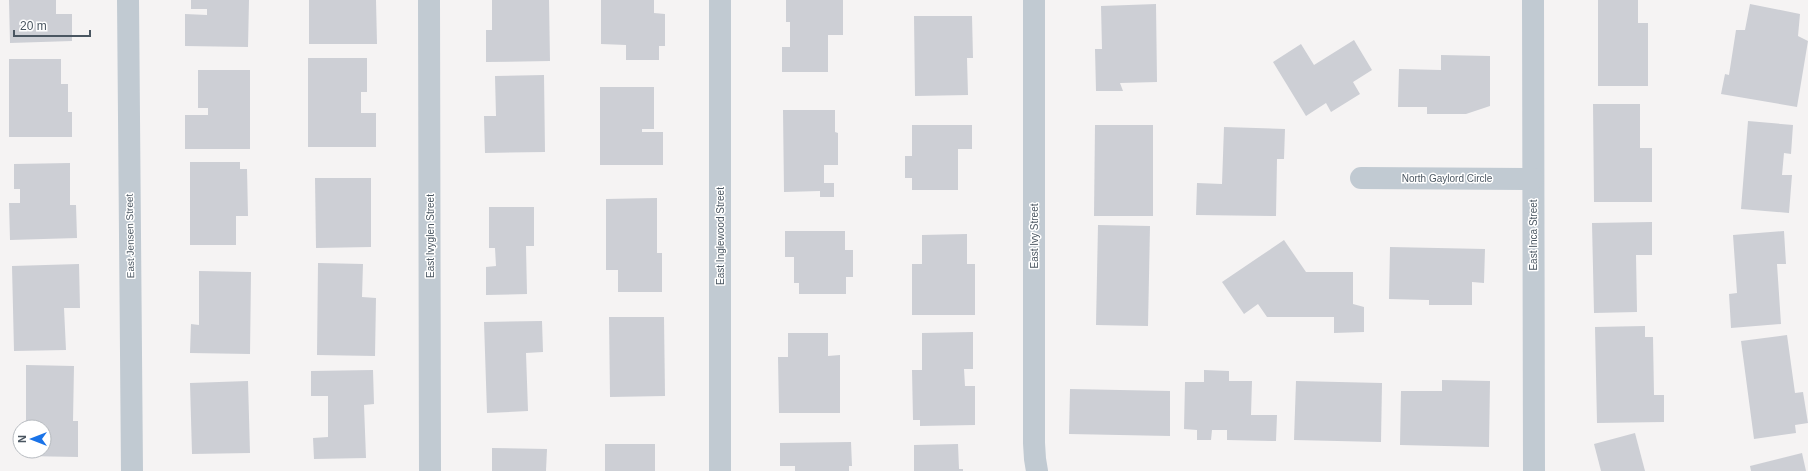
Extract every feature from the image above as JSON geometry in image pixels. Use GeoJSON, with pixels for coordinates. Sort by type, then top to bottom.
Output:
{"type":"FeatureCollection","features":[{"type":"Feature","properties":{"kind":"street","name":"East Jensen Street"},"geometry":{"type":"LineString","coordinates":[[128,0],[132,471]]}},
{"type":"Feature","properties":{"kind":"street","name":"East Ivyglen Street"},"geometry":{"type":"LineString","coordinates":[[429,0],[430,471]]}},
{"type":"Feature","properties":{"kind":"street","name":"East Inglewood Street"},"geometry":{"type":"LineString","coordinates":[[720,0],[720,471]]}},
{"type":"Feature","properties":{"kind":"street","name":"East Ivy Street"},"geometry":{"type":"LineString","coordinates":[[1034,0],[1034,443],[1037,471]]}},
{"type":"Feature","properties":{"kind":"street","name":"East Inca Street"},"geometry":{"type":"LineString","coordinates":[[1532,0],[1534,471]]}},
{"type":"Feature","properties":{"kind":"street","name":"North Gaylord Circle"},"geometry":{"type":"LineString","coordinates":[[1361,178],[1533,178]]}},
{"type":"Feature","properties":{"kind":"building"},"geometry":{"type":"Polygon","coordinates":[[[9,0],[56,0],[56,14],[72,14],[72,41],[10,43],[9,0]]]}},
{"type":"Feature","properties":{"kind":"building"},"geometry":{"type":"Polygon","coordinates":[[[191,0],[249,0],[248,47],[185,46],[185,14],[207,15],[207,9],[191,9],[191,0]]]}},
{"type":"Feature","properties":{"kind":"building"},"geometry":{"type":"Polygon","coordinates":[[[309,0],[376,0],[377,44],[309,44],[309,0]]]}},
{"type":"Feature","properties":{"kind":"building"},"geometry":{"type":"Polygon","coordinates":[[[492,0],[549,0],[550,61],[486,62],[486,30],[492,30],[492,0]]]}},
{"type":"Feature","properties":{"kind":"building"},"geometry":{"type":"Polygon","coordinates":[[[601,0],[654,0],[654,13],[665,14],[665,46],[659,46],[659,60],[626,60],[626,45],[601,44],[601,0]]]}},
{"type":"Feature","properties":{"kind":"building"},"geometry":{"type":"Polygon","coordinates":[[[786,0],[843,0],[843,35],[828,35],[828,72],[782,72],[782,47],[790,47],[790,22],[786,22],[786,0]]]}},
{"type":"Feature","properties":{"kind":"building"},"geometry":{"type":"Polygon","coordinates":[[[1598,0],[1638,0],[1638,23],[1648,23],[1648,86],[1598,86],[1598,0]]]}},
{"type":"Feature","properties":{"kind":"building"},"geometry":{"type":"Polygon","coordinates":[[[1156,4],[1157,82],[1120,83],[1123,91],[1096,91],[1095,49],[1102,49],[1101,6],[1156,4]]]}},
{"type":"Feature","properties":{"kind":"building"},"geometry":{"type":"Polygon","coordinates":[[[1750,4],[1800,14],[1798,36],[1808,41],[1797,107],[1721,94],[1725,74],[1729,75],[1736,30],[1745,30],[1750,4]]]}},
{"type":"Feature","properties":{"kind":"building"},"geometry":{"type":"Polygon","coordinates":[[[914,16],[972,16],[973,58],[967,58],[968,95],[915,96],[914,16]]]}},
{"type":"Feature","properties":{"kind":"building"},"geometry":{"type":"Polygon","coordinates":[[[1354,40],[1372,70],[1353,82],[1360,94],[1331,112],[1326,103],[1306,116],[1273,62],[1301,44],[1314,65],[1354,40]]]}},
{"type":"Feature","properties":{"kind":"building"},"geometry":{"type":"Polygon","coordinates":[[[1441,55],[1490,56],[1490,106],[1466,114],[1427,114],[1427,107],[1398,107],[1399,69],[1441,70],[1441,55]]]}},
{"type":"Feature","properties":{"kind":"building"},"geometry":{"type":"Polygon","coordinates":[[[308,58],[367,58],[367,92],[361,92],[361,113],[376,113],[376,147],[308,147],[308,58]]]}},
{"type":"Feature","properties":{"kind":"building"},"geometry":{"type":"Polygon","coordinates":[[[9,59],[61,59],[61,84],[68,84],[68,112],[72,112],[72,137],[9,137],[9,59]]]}},
{"type":"Feature","properties":{"kind":"building"},"geometry":{"type":"Polygon","coordinates":[[[198,70],[250,70],[250,149],[185,149],[185,115],[208,115],[208,108],[198,108],[198,70]]]}},
{"type":"Feature","properties":{"kind":"building"},"geometry":{"type":"Polygon","coordinates":[[[544,75],[545,152],[485,153],[484,116],[496,116],[495,76],[544,75]]]}},
{"type":"Feature","properties":{"kind":"building"},"geometry":{"type":"Polygon","coordinates":[[[600,87],[654,87],[654,129],[642,129],[642,132],[663,132],[663,165],[600,165],[600,87]]]}},
{"type":"Feature","properties":{"kind":"building"},"geometry":{"type":"Polygon","coordinates":[[[1593,104],[1640,104],[1640,148],[1652,148],[1652,202],[1594,202],[1593,104]]]}},
{"type":"Feature","properties":{"kind":"building"},"geometry":{"type":"Polygon","coordinates":[[[783,110],[835,110],[835,132],[838,133],[838,165],[824,165],[824,183],[834,183],[834,197],[820,197],[820,191],[784,192],[783,110]]]}},
{"type":"Feature","properties":{"kind":"building"},"geometry":{"type":"Polygon","coordinates":[[[1748,121],[1793,125],[1791,154],[1784,153],[1782,175],[1792,175],[1789,213],[1741,209],[1748,121]]]}},
{"type":"Feature","properties":{"kind":"building"},"geometry":{"type":"Polygon","coordinates":[[[912,125],[972,125],[972,149],[958,149],[958,190],[912,190],[912,178],[905,178],[905,156],[912,156],[912,125]]]}},
{"type":"Feature","properties":{"kind":"building"},"geometry":{"type":"Polygon","coordinates":[[[1095,125],[1153,125],[1153,216],[1094,216],[1095,125]]]}},
{"type":"Feature","properties":{"kind":"building"},"geometry":{"type":"Polygon","coordinates":[[[1224,127],[1285,129],[1284,159],[1277,159],[1276,216],[1196,215],[1197,183],[1222,184],[1224,127]]]}},
{"type":"Feature","properties":{"kind":"building"},"geometry":{"type":"Polygon","coordinates":[[[190,162],[240,162],[240,169],[247,169],[248,216],[236,216],[236,245],[190,245],[190,162]]]}},
{"type":"Feature","properties":{"kind":"building"},"geometry":{"type":"Polygon","coordinates":[[[70,163],[70,205],[76,205],[77,238],[10,240],[9,203],[20,203],[20,189],[14,189],[14,164],[70,163]]]}},
{"type":"Feature","properties":{"kind":"building"},"geometry":{"type":"Polygon","coordinates":[[[315,178],[371,178],[371,247],[316,248],[315,178]]]}},
{"type":"Feature","properties":{"kind":"building"},"geometry":{"type":"Polygon","coordinates":[[[657,198],[657,253],[662,253],[662,292],[618,292],[618,270],[606,270],[606,199],[657,198]]]}},
{"type":"Feature","properties":{"kind":"building"},"geometry":{"type":"Polygon","coordinates":[[[489,207],[534,207],[534,246],[526,246],[527,294],[486,295],[486,267],[496,266],[495,248],[489,248],[489,207]]]}},
{"type":"Feature","properties":{"kind":"building"},"geometry":{"type":"Polygon","coordinates":[[[1652,222],[1652,255],[1636,255],[1637,312],[1594,313],[1592,223],[1652,222]]]}},
{"type":"Feature","properties":{"kind":"building"},"geometry":{"type":"Polygon","coordinates":[[[1098,225],[1150,226],[1148,326],[1096,325],[1098,225]]]}},
{"type":"Feature","properties":{"kind":"building"},"geometry":{"type":"Polygon","coordinates":[[[785,231],[845,231],[845,250],[853,250],[853,277],[846,277],[846,294],[799,294],[799,283],[794,283],[794,257],[785,257],[785,231]]]}},
{"type":"Feature","properties":{"kind":"building"},"geometry":{"type":"Polygon","coordinates":[[[1784,231],[1786,264],[1777,264],[1781,324],[1731,328],[1729,294],[1737,293],[1733,235],[1784,231]]]}},
{"type":"Feature","properties":{"kind":"building"},"geometry":{"type":"Polygon","coordinates":[[[967,234],[967,264],[975,264],[975,315],[912,315],[912,264],[922,264],[922,235],[967,234]]]}},
{"type":"Feature","properties":{"kind":"building"},"geometry":{"type":"Polygon","coordinates":[[[1284,240],[1306,272],[1353,272],[1353,304],[1364,307],[1364,332],[1334,333],[1334,317],[1267,317],[1258,304],[1244,314],[1222,282],[1284,240]]]}},
{"type":"Feature","properties":{"kind":"building"},"geometry":{"type":"Polygon","coordinates":[[[1390,247],[1485,249],[1484,283],[1472,282],[1472,305],[1429,305],[1429,300],[1389,299],[1390,247]]]}},
{"type":"Feature","properties":{"kind":"building"},"geometry":{"type":"Polygon","coordinates":[[[318,263],[363,264],[362,297],[376,298],[375,356],[317,355],[318,263]]]}},
{"type":"Feature","properties":{"kind":"building"},"geometry":{"type":"Polygon","coordinates":[[[79,264],[80,308],[64,308],[66,350],[14,351],[12,266],[79,264]]]}},
{"type":"Feature","properties":{"kind":"building"},"geometry":{"type":"Polygon","coordinates":[[[199,271],[251,272],[250,354],[190,353],[191,324],[199,325],[199,271]]]}},
{"type":"Feature","properties":{"kind":"building"},"geometry":{"type":"Polygon","coordinates":[[[609,317],[664,317],[665,396],[610,397],[609,317]]]}},
{"type":"Feature","properties":{"kind":"building"},"geometry":{"type":"Polygon","coordinates":[[[542,321],[543,352],[526,353],[528,411],[487,413],[484,322],[542,321]]]}},
{"type":"Feature","properties":{"kind":"building"},"geometry":{"type":"Polygon","coordinates":[[[1645,326],[1645,337],[1653,337],[1654,395],[1664,395],[1664,422],[1597,423],[1595,327],[1645,326]]]}},
{"type":"Feature","properties":{"kind":"building"},"geometry":{"type":"Polygon","coordinates":[[[973,332],[973,369],[964,369],[965,386],[975,386],[975,425],[920,426],[920,420],[913,420],[912,370],[922,370],[922,333],[973,332]]]}},
{"type":"Feature","properties":{"kind":"building"},"geometry":{"type":"Polygon","coordinates":[[[788,333],[828,333],[828,356],[840,355],[840,413],[779,413],[778,357],[788,357],[788,333]]]}},
{"type":"Feature","properties":{"kind":"building"},"geometry":{"type":"Polygon","coordinates":[[[1787,335],[1795,393],[1803,392],[1808,423],[1795,425],[1796,433],[1754,439],[1741,341],[1787,335]]]}},
{"type":"Feature","properties":{"kind":"building"},"geometry":{"type":"Polygon","coordinates":[[[26,365],[74,366],[73,421],[78,421],[78,457],[52,456],[52,419],[26,419],[26,365]]]}},
{"type":"Feature","properties":{"kind":"building"},"geometry":{"type":"Polygon","coordinates":[[[373,370],[374,404],[364,405],[366,458],[314,459],[313,438],[328,437],[328,396],[311,396],[311,371],[373,370]]]}},
{"type":"Feature","properties":{"kind":"building"},"geometry":{"type":"Polygon","coordinates":[[[1204,370],[1229,371],[1229,381],[1252,381],[1251,415],[1277,415],[1276,441],[1227,440],[1227,430],[1212,430],[1211,440],[1197,440],[1197,430],[1184,429],[1185,382],[1204,382],[1204,370]]]}},
{"type":"Feature","properties":{"kind":"building"},"geometry":{"type":"Polygon","coordinates":[[[1442,380],[1490,381],[1489,447],[1400,445],[1401,391],[1442,391],[1442,380]]]}},
{"type":"Feature","properties":{"kind":"building"},"geometry":{"type":"Polygon","coordinates":[[[248,381],[250,453],[192,454],[190,383],[248,381]]]}},
{"type":"Feature","properties":{"kind":"building"},"geometry":{"type":"Polygon","coordinates":[[[1296,381],[1382,383],[1381,442],[1294,440],[1296,381]]]}},
{"type":"Feature","properties":{"kind":"building"},"geometry":{"type":"Polygon","coordinates":[[[1070,389],[1170,391],[1170,436],[1069,434],[1070,389]]]}},
{"type":"Feature","properties":{"kind":"building"},"geometry":{"type":"Polygon","coordinates":[[[1635,433],[1645,471],[1601,471],[1594,444],[1635,433]]]}},
{"type":"Feature","properties":{"kind":"building"},"geometry":{"type":"Polygon","coordinates":[[[851,442],[852,466],[849,466],[849,471],[795,471],[795,466],[780,466],[780,443],[851,442]]]}},
{"type":"Feature","properties":{"kind":"building"},"geometry":{"type":"Polygon","coordinates":[[[605,444],[655,444],[655,471],[605,471],[605,444]]]}},
{"type":"Feature","properties":{"kind":"building"},"geometry":{"type":"Polygon","coordinates":[[[958,444],[959,469],[963,469],[963,471],[914,471],[914,445],[958,444]]]}},
{"type":"Feature","properties":{"kind":"building"},"geometry":{"type":"Polygon","coordinates":[[[492,448],[547,449],[546,471],[492,471],[492,448]]]}},
{"type":"Feature","properties":{"kind":"building"},"geometry":{"type":"Polygon","coordinates":[[[1802,453],[1806,471],[1751,471],[1750,466],[1802,453]]]}}]}
